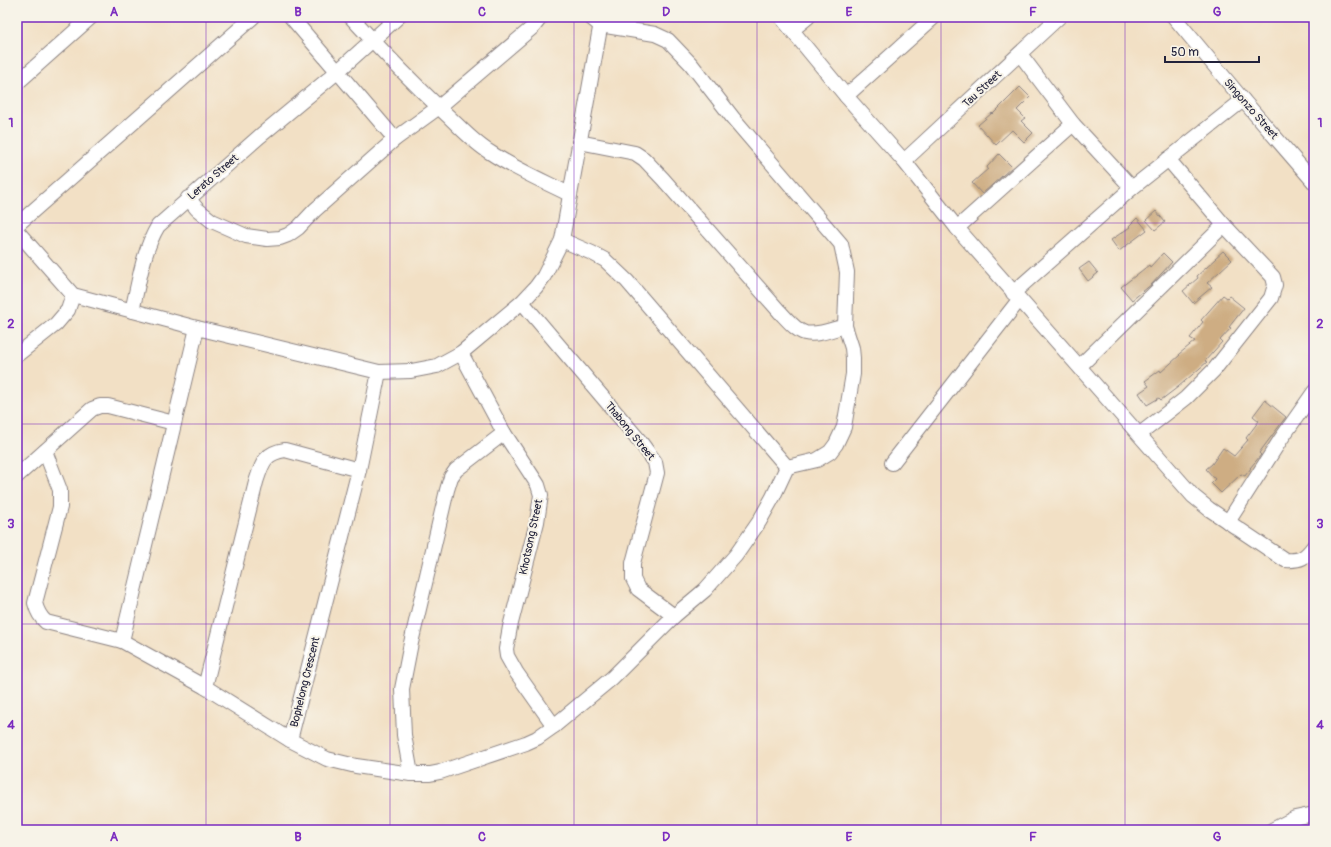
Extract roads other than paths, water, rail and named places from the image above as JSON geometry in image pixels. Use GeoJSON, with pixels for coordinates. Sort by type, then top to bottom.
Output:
{"type":"FeatureCollection","features":[{"type":"Feature","properties":{"kind":"street"},"geometry":{"type":"LineString","coordinates":[[17,83],[91,17]]}},
{"type":"Feature","properties":{"kind":"street"},"geometry":{"type":"LineString","coordinates":[[17,225],[253,17]]}},
{"type":"Feature","properties":{"kind":"street"},"geometry":{"type":"LineString","coordinates":[[291,17],[395,139]]}},
{"type":"Feature","properties":{"kind":"street"},"geometry":{"type":"LineString","coordinates":[[351,17],[438,107],[477,143],[530,176],[569,194]]}},
{"type":"Feature","properties":{"kind":"street","name":"Lerato Street"},"geometry":{"type":"LineString","coordinates":[[132,311],[145,256],[152,236],[158,226],[260,136],[337,72],[398,17]]}},
{"type":"Feature","properties":{"kind":"street"},"geometry":{"type":"LineString","coordinates":[[188,198],[203,215],[222,226],[246,236],[266,239],[280,238],[288,235],[298,228],[315,210],[395,139],[438,107],[533,27],[541,17]]}},
{"type":"Feature","properties":{"kind":"street"},"geometry":{"type":"LineString","coordinates":[[781,17],[846,96],[904,161],[957,228],[1193,496],[1209,509],[1285,560],[1297,560],[1304,558],[1314,546]]}},
{"type":"Feature","properties":{"kind":"street"},"geometry":{"type":"LineString","coordinates":[[792,30],[808,17]]}},
{"type":"Feature","properties":{"kind":"street"},"geometry":{"type":"LineString","coordinates":[[846,96],[934,17]]}},
{"type":"Feature","properties":{"kind":"street","name":"Tau Street"},"geometry":{"type":"LineString","coordinates":[[904,161],[1059,17]]}},
{"type":"Feature","properties":{"kind":"street","name":"Singonzo Street"},"geometry":{"type":"LineString","coordinates":[[1174,17],[1242,100],[1314,182]]}},
{"type":"Feature","properties":{"kind":"street"},"geometry":{"type":"LineString","coordinates":[[17,231],[73,295],[197,328],[379,372],[411,372],[437,366],[461,353],[522,302],[544,276],[562,240],[569,194],[580,142],[597,20],[655,34],[668,40],[691,64],[733,118],[841,244],[847,272],[845,326],[852,348],[853,374],[844,427],[836,444],[830,452],[817,460],[787,467],[619,273],[605,260],[562,240]]}},
{"type":"Feature","properties":{"kind":"street"},"geometry":{"type":"LineString","coordinates":[[1020,54],[1073,124],[1132,188]]}},
{"type":"Feature","properties":{"kind":"street"},"geometry":{"type":"LineString","coordinates":[[892,463],[1016,296],[1132,188],[1242,100]]}},
{"type":"Feature","properties":{"kind":"street"},"geometry":{"type":"LineString","coordinates":[[957,228],[1073,124]]}},
{"type":"Feature","properties":{"kind":"street"},"geometry":{"type":"LineString","coordinates":[[580,142],[635,153],[644,159],[779,311],[804,333],[814,333],[845,326]]}},
{"type":"Feature","properties":{"kind":"street"},"geometry":{"type":"LineString","coordinates":[[1140,434],[1186,398],[1203,381],[1263,310],[1274,291],[1275,285],[1273,277],[1224,225],[1168,159]]}},
{"type":"Feature","properties":{"kind":"street"},"geometry":{"type":"LineString","coordinates":[[1080,366],[1224,225]]}},
{"type":"Feature","properties":{"kind":"street"},"geometry":{"type":"LineString","coordinates":[[17,355],[56,324],[68,310],[73,295]]}},
{"type":"Feature","properties":{"kind":"street","name":"Thabong Street"},"geometry":{"type":"LineString","coordinates":[[522,302],[639,440],[655,462],[657,473],[633,563],[634,579],[638,589],[674,616]]}},
{"type":"Feature","properties":{"kind":"street"},"geometry":{"type":"LineString","coordinates":[[122,641],[197,328]]}},
{"type":"Feature","properties":{"kind":"street","name":"Khotsong Street"},"geometry":{"type":"LineString","coordinates":[[461,353],[504,433],[538,485],[541,495],[537,522],[510,627],[506,649],[507,656],[516,672],[554,726]]}},
{"type":"Feature","properties":{"kind":"street","name":"Bophelong Crescent"},"geometry":{"type":"LineString","coordinates":[[379,372],[359,470],[290,740],[326,759],[356,766],[411,774],[430,774],[440,772],[526,743],[554,726],[612,678],[674,616],[705,590],[736,555],[759,522],[787,467]]}},
{"type":"Feature","properties":{"kind":"street"},"geometry":{"type":"LineString","coordinates":[[1228,522],[1281,439],[1314,392]]}},
{"type":"Feature","properties":{"kind":"street"},"geometry":{"type":"LineString","coordinates":[[17,476],[92,409],[100,406],[108,406],[174,423]]}},
{"type":"Feature","properties":{"kind":"street"},"geometry":{"type":"LineString","coordinates":[[411,774],[404,735],[402,689],[446,490],[451,477],[456,470],[504,433]]}},
{"type":"Feature","properties":{"kind":"street"},"geometry":{"type":"LineString","coordinates":[[205,687],[256,482],[262,465],[267,457],[275,452],[285,450],[359,470]]}},
{"type":"Feature","properties":{"kind":"street"},"geometry":{"type":"LineString","coordinates":[[45,451],[60,490],[60,507],[35,603],[36,609],[42,619],[46,622],[122,641],[205,687],[290,740]]}},
{"type":"Feature","properties":{"kind":"street"},"geometry":{"type":"LineString","coordinates":[[1272,830],[1295,818],[1314,814]]}}]}
